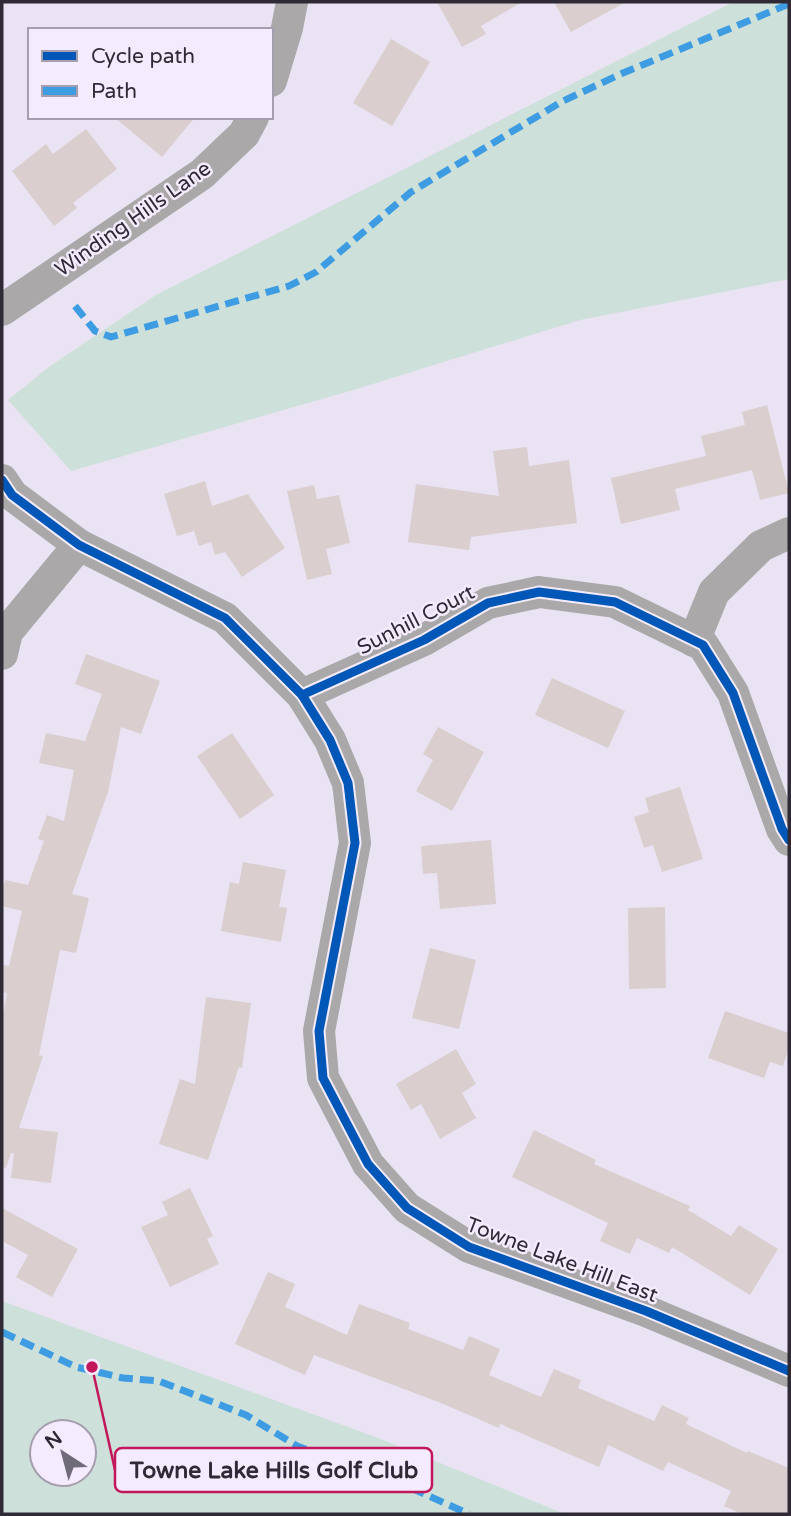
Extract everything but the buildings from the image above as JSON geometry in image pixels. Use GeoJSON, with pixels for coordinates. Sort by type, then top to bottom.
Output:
{"type":"FeatureCollection","features":[{"type":"Feature","properties":{"kind":"street"},"geometry":{"type":"LineString","coordinates":[[273,75],[292,2]]}},
{"type":"Feature","properties":{"kind":"street","name":"Winding Hills Lane"},"geometry":{"type":"LineString","coordinates":[[2,310],[202,174],[244,134],[252,119]]}},
{"type":"Feature","properties":{"kind":"street","name":"Towne Lake Hill East"},"geometry":{"type":"LineString","coordinates":[[2,480],[12,495],[79,545],[225,618],[302,695],[330,740],[348,783],[355,843],[319,1031],[323,1078],[368,1164],[407,1208],[469,1247],[646,1311],[789,1371]]}},
{"type":"Feature","properties":{"kind":"street"},"geometry":{"type":"LineString","coordinates":[[694,641],[714,592],[761,546],[789,533]]}},
{"type":"Feature","properties":{"kind":"street"},"geometry":{"type":"LineString","coordinates":[[2,654],[8,632],[79,545]]}},
{"type":"Feature","properties":{"kind":"street","name":"Sunhill Court"},"geometry":{"type":"LineString","coordinates":[[302,695],[424,640],[488,603],[539,592],[615,602],[703,645],[733,693],[782,829],[789,840]]}},
{"type":"Feature","properties":{"kind":"shaded area"},"geometry":{"type":"Polygon","coordinates":[[[733,2],[789,2],[789,279],[580,320],[350,391],[71,471],[8,400],[50,366],[156,295],[733,2]]]}},
{"type":"Feature","properties":{"kind":"shaded area"},"geometry":{"type":"Polygon","coordinates":[[[2,1301],[381,1439],[565,1514],[2,1514],[2,1301]]]}},
{"type":"Feature","properties":{"kind":"marked path"},"geometry":{"type":"LineString","coordinates":[[75,306],[95,331],[111,337],[289,286],[316,272],[411,192],[563,101],[789,4]]}},
{"type":"Feature","properties":{"kind":"marked path"},"geometry":{"type":"LineString","coordinates":[[2,1332],[76,1367],[123,1378],[159,1381],[246,1415],[297,1446],[402,1484],[469,1514]]}},
{"type":"Feature","properties":{"kind":"cycle path"},"geometry":{"type":"LineString","coordinates":[[2,480],[12,495],[79,545],[225,618],[302,695],[330,740],[348,783],[355,843],[319,1031],[323,1078],[368,1164],[407,1208],[469,1247],[646,1311],[789,1371]]}},
{"type":"Feature","properties":{"kind":"cycle path"},"geometry":{"type":"LineString","coordinates":[[302,695],[424,640],[488,603],[539,592],[615,602],[703,645],[733,693],[782,829],[789,840]]}},
{"type":"Feature","properties":{"kind":"place","name":"Towne Lake Hills Golf Club"},"geometry":{"type":"Point","coordinates":[92,1367]}}]}
